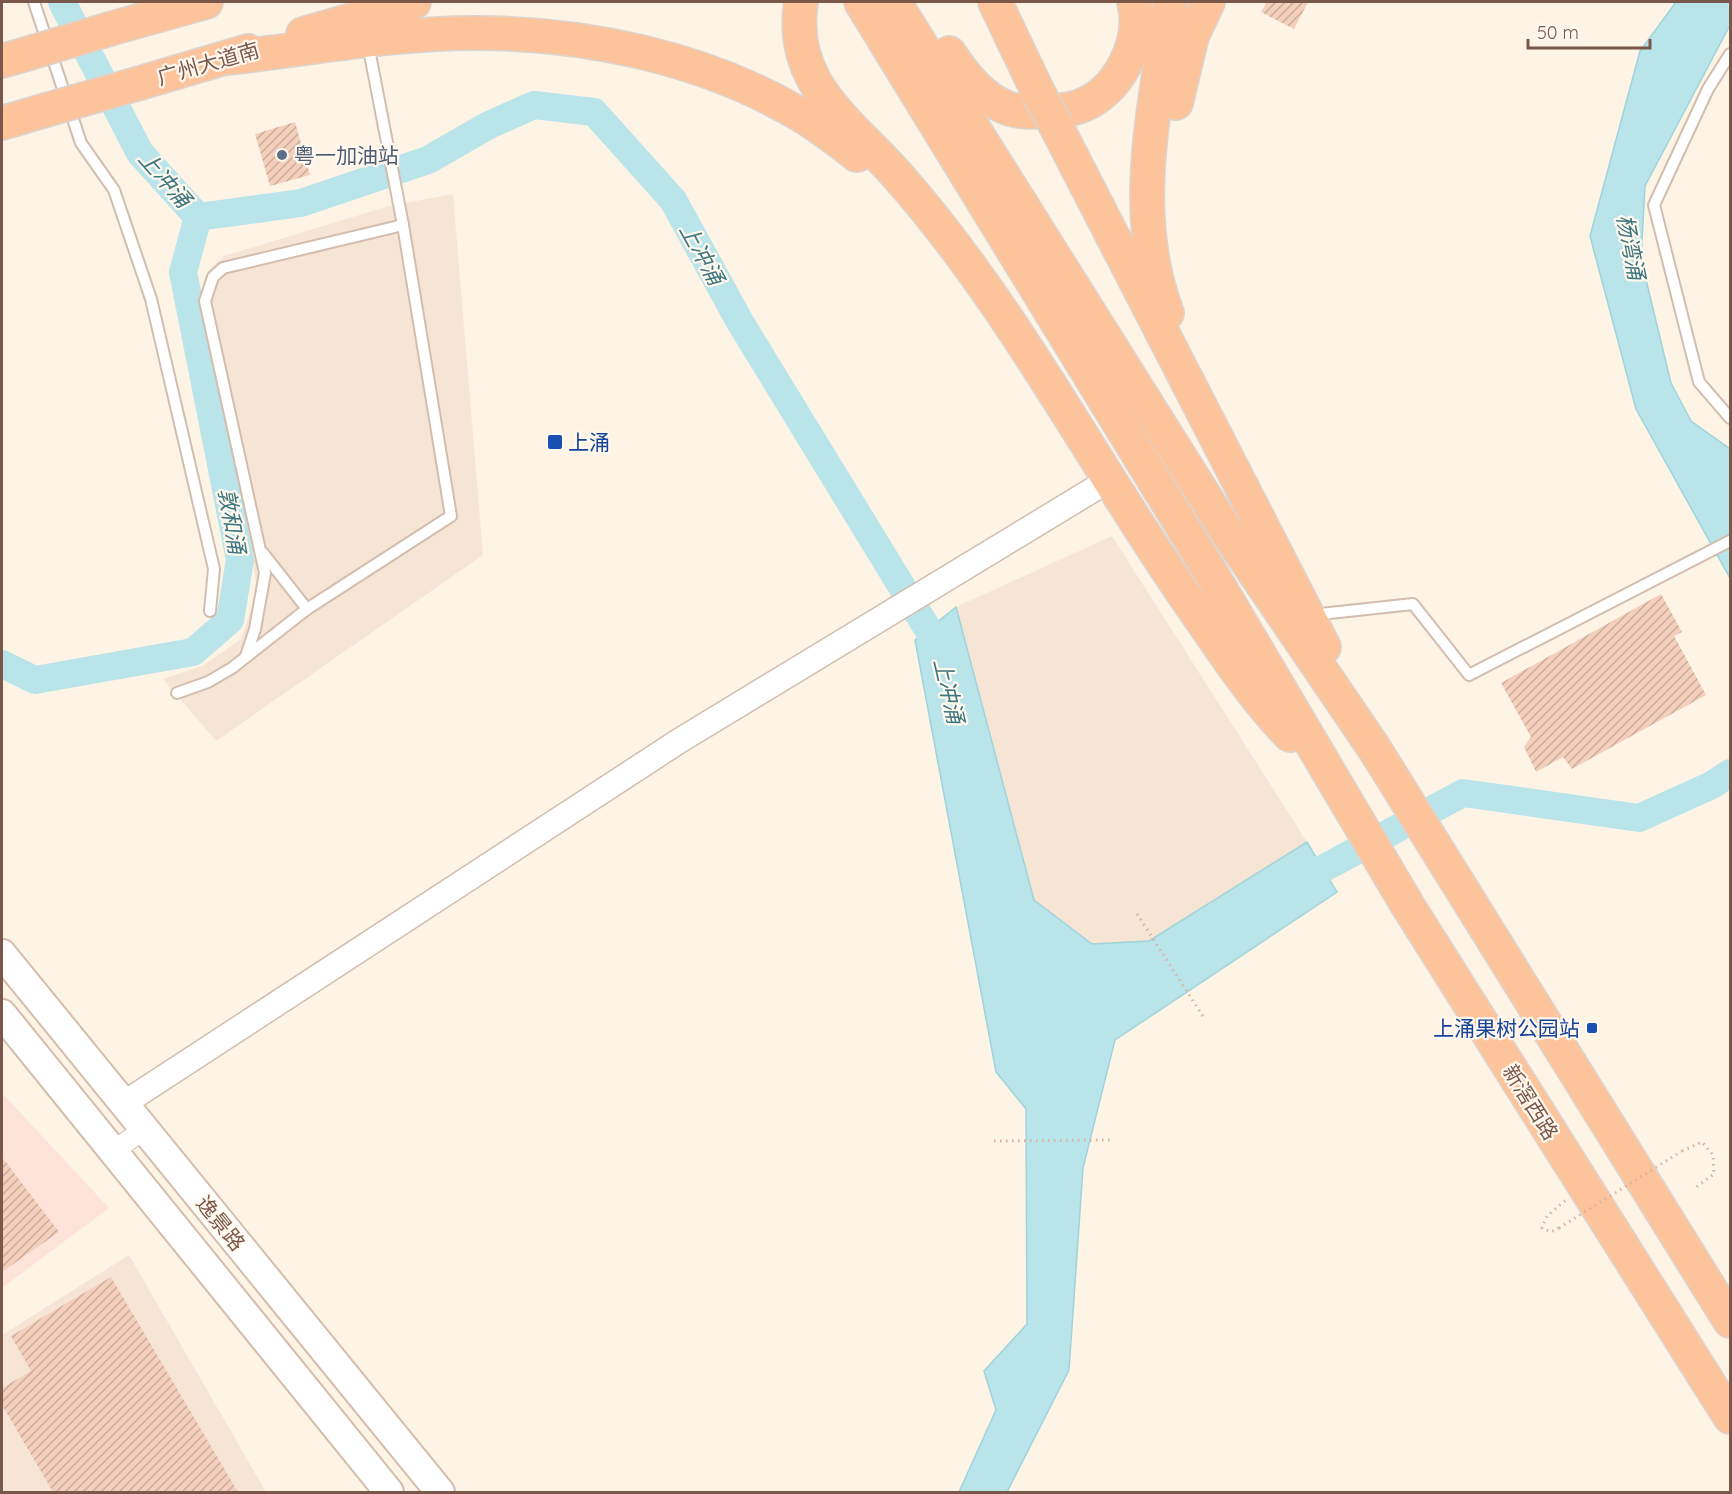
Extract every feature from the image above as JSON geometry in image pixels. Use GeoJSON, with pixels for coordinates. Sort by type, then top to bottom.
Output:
{"type":"FeatureCollection","features":[{"type":"Feature","properties":{"kind":"highway"},"geometry":{"type":"LineString","coordinates":[[12,58],[206,2]]}},
{"type":"Feature","properties":{"kind":"highway","name":"广州大道南"},"geometry":{"type":"LineString","coordinates":[[2,123],[414,2]]}},
{"type":"Feature","properties":{"kind":"highway"},"geometry":{"type":"LineString","coordinates":[[801,2],[799,19],[801,51],[818,88],[921,202],[952,243],[987,290],[1172,578],[1270,714],[1337,784]]}},
{"type":"Feature","properties":{"kind":"highway"},"geometry":{"type":"LineString","coordinates":[[861,2],[1337,784]]}},
{"type":"Feature","properties":{"kind":"highway"},"geometry":{"type":"LineString","coordinates":[[894,2],[1229,535],[1374,748],[1731,1321]]}},
{"type":"Feature","properties":{"kind":"highway"},"geometry":{"type":"LineString","coordinates":[[917,2],[974,86],[989,100],[1007,109],[1031,112],[1078,106],[1096,97],[1114,81],[1134,45],[1137,26],[1134,2]]}},
{"type":"Feature","properties":{"kind":"highway"},"geometry":{"type":"LineString","coordinates":[[995,2],[1038,92],[1233,466],[1374,748]]}},
{"type":"Feature","properties":{"kind":"highway"},"geometry":{"type":"LineString","coordinates":[[1170,2],[1148,149],[1146,196],[1149,237],[1163,303],[1198,394],[1233,466]]}},
{"type":"Feature","properties":{"kind":"highway"},"geometry":{"type":"LineString","coordinates":[[1208,2],[1192,36],[1179,82],[1166,171],[1169,228],[1179,297],[1204,388],[1233,466]]}},
{"type":"Feature","properties":{"kind":"highway"},"geometry":{"type":"LineString","coordinates":[[227,58],[475,33],[596,42],[647,53],[757,92],[802,116],[882,173],[916,202],[952,243]]}},
{"type":"Feature","properties":{"kind":"highway","name":"新滘西路"},"geometry":{"type":"LineString","coordinates":[[1337,784],[1408,906],[1731,1418]]}},
{"type":"Feature","properties":{"kind":"main road","name":"逸景路"},"geometry":{"type":"LineString","coordinates":[[2,954],[440,1492]]}},
{"type":"Feature","properties":{"kind":"main road","name":"逸景路"},"geometry":{"type":"LineString","coordinates":[[2,1014],[389,1492]]}},
{"type":"Feature","properties":{"kind":"street"},"geometry":{"type":"LineString","coordinates":[[123,1104],[679,741],[1109,480]]}},
{"type":"Feature","properties":{"kind":"street"},"geometry":{"type":"LineString","coordinates":[[114,1151],[144,1129]]}},
{"type":"Feature","properties":{"kind":"lane"},"geometry":{"type":"LineString","coordinates":[[34,2],[81,143],[114,190],[151,299],[217,569],[210,611]]}},
{"type":"Feature","properties":{"kind":"lane"},"geometry":{"type":"LineString","coordinates":[[177,693],[208,682],[245,657],[307,609],[451,516],[403,225],[368,42]]}},
{"type":"Feature","properties":{"kind":"lane"},"geometry":{"type":"LineString","coordinates":[[1731,54],[1708,89],[1654,205],[1699,382],[1731,418]]}},
{"type":"Feature","properties":{"kind":"lane"},"geometry":{"type":"LineString","coordinates":[[245,657],[255,629],[265,573],[205,301],[213,277],[223,268],[403,225]]}},
{"type":"Feature","properties":{"kind":"lane"},"geometry":{"type":"LineString","coordinates":[[1308,615],[1413,604],[1469,675],[1687,566],[1731,541]]}},
{"type":"Feature","properties":{"kind":"lane"},"geometry":{"type":"LineString","coordinates":[[261,551],[307,609]]}},
{"type":"Feature","properties":{"kind":"path"},"geometry":{"type":"LineString","coordinates":[[1137,914],[1204,1018]]}},
{"type":"Feature","properties":{"kind":"path"},"geometry":{"type":"LineString","coordinates":[[994,1141],[1112,1140]]}},
{"type":"Feature","properties":{"kind":"path"},"geometry":{"type":"LineString","coordinates":[[1567,1199],[1547,1216],[1542,1228],[1551,1232],[1559,1228],[1682,1151],[1702,1142],[1713,1155],[1714,1174],[1695,1188]]}},
{"type":"Feature","properties":{"kind":"shaded area"},"geometry":{"type":"Polygon","coordinates":[[[453,194],[483,555],[216,741],[163,679],[204,665],[241,639],[257,592],[247,520],[199,298],[209,270],[224,256],[389,206],[453,194]]]}},
{"type":"Feature","properties":{"kind":"shaded area"},"geometry":{"type":"Polygon","coordinates":[[[1112,536],[1307,842],[1149,941],[1092,944],[1034,900],[956,607],[1112,536]]]}},
{"type":"Feature","properties":{"kind":"shaded area"},"geometry":{"type":"Polygon","coordinates":[[[2,1093],[109,1208],[2,1288],[2,1093]]]}},
{"type":"Feature","properties":{"kind":"shaded area"},"geometry":{"type":"Polygon","coordinates":[[[129,1255],[266,1492],[2,1492],[2,1335],[129,1255]]]}},
{"type":"Feature","properties":{"kind":"water","name":"杨湾涌"},"geometry":{"type":"Polygon","coordinates":[[[1676,2],[1730,2],[1730,25],[1645,186],[1641,259],[1671,383],[1691,421],[1730,449],[1730,578],[1636,409],[1590,236],[1640,51],[1676,2]]]}},
{"type":"Feature","properties":{"kind":"water"},"geometry":{"type":"Polygon","coordinates":[[[956,607],[1034,900],[1092,944],[1149,941],[1307,842],[1337,892],[1115,1040],[1083,1168],[1069,1370],[1007,1492],[959,1492],[996,1410],[984,1371],[1027,1324],[1026,1109],[996,1072],[915,640],[956,607]]]}},
{"type":"Feature","properties":{"kind":"building"},"geometry":{"type":"Polygon","coordinates":[[[1267,2],[1308,2],[1294,29],[1261,12],[1267,2]]]}},
{"type":"Feature","properties":{"kind":"building"},"geometry":{"type":"Polygon","coordinates":[[[295,122],[310,175],[270,186],[255,134],[295,122]]]}},
{"type":"Feature","properties":{"kind":"building"},"geometry":{"type":"Polygon","coordinates":[[[1661,594],[1682,632],[1674,636],[1706,695],[1572,769],[1563,757],[1536,772],[1524,747],[1531,737],[1501,683],[1661,594]]]}},
{"type":"Feature","properties":{"kind":"building"},"geometry":{"type":"Polygon","coordinates":[[[2,1157],[59,1232],[2,1272],[2,1157]]]}},
{"type":"Feature","properties":{"kind":"building"},"geometry":{"type":"Polygon","coordinates":[[[111,1277],[238,1492],[53,1492],[2,1405],[2,1388],[31,1371],[11,1336],[111,1277]]]}},
{"type":"Feature","properties":{"kind":"waterway","name":"上冲涌"},"geometry":{"type":"LineString","coordinates":[[62,2],[140,153],[198,217],[301,203],[428,160],[489,125],[534,105],[594,112],[673,200],[740,322],[943,654],[945,664]]}},
{"type":"Feature","properties":{"kind":"waterway","name":"敦和涌"},"geometry":{"type":"LineString","coordinates":[[2,664],[35,680],[193,652],[230,620],[240,560],[183,272],[198,217]]}},
{"type":"Feature","properties":{"kind":"waterway"},"geometry":{"type":"LineString","coordinates":[[1289,887],[1463,793],[1639,818],[1712,785],[1730,773]]}},
{"type":"Feature","properties":{"kind":"place","name":"粤一加油站"},"geometry":{"type":"Point","coordinates":[282,155]}},
{"type":"Feature","properties":{"kind":"place","name":"上涌"},"geometry":{"type":"Point","coordinates":[555,442]}},
{"type":"Feature","properties":{"kind":"place","name":"上涌果树公园站"},"geometry":{"type":"Point","coordinates":[1592,1028]}}]}
